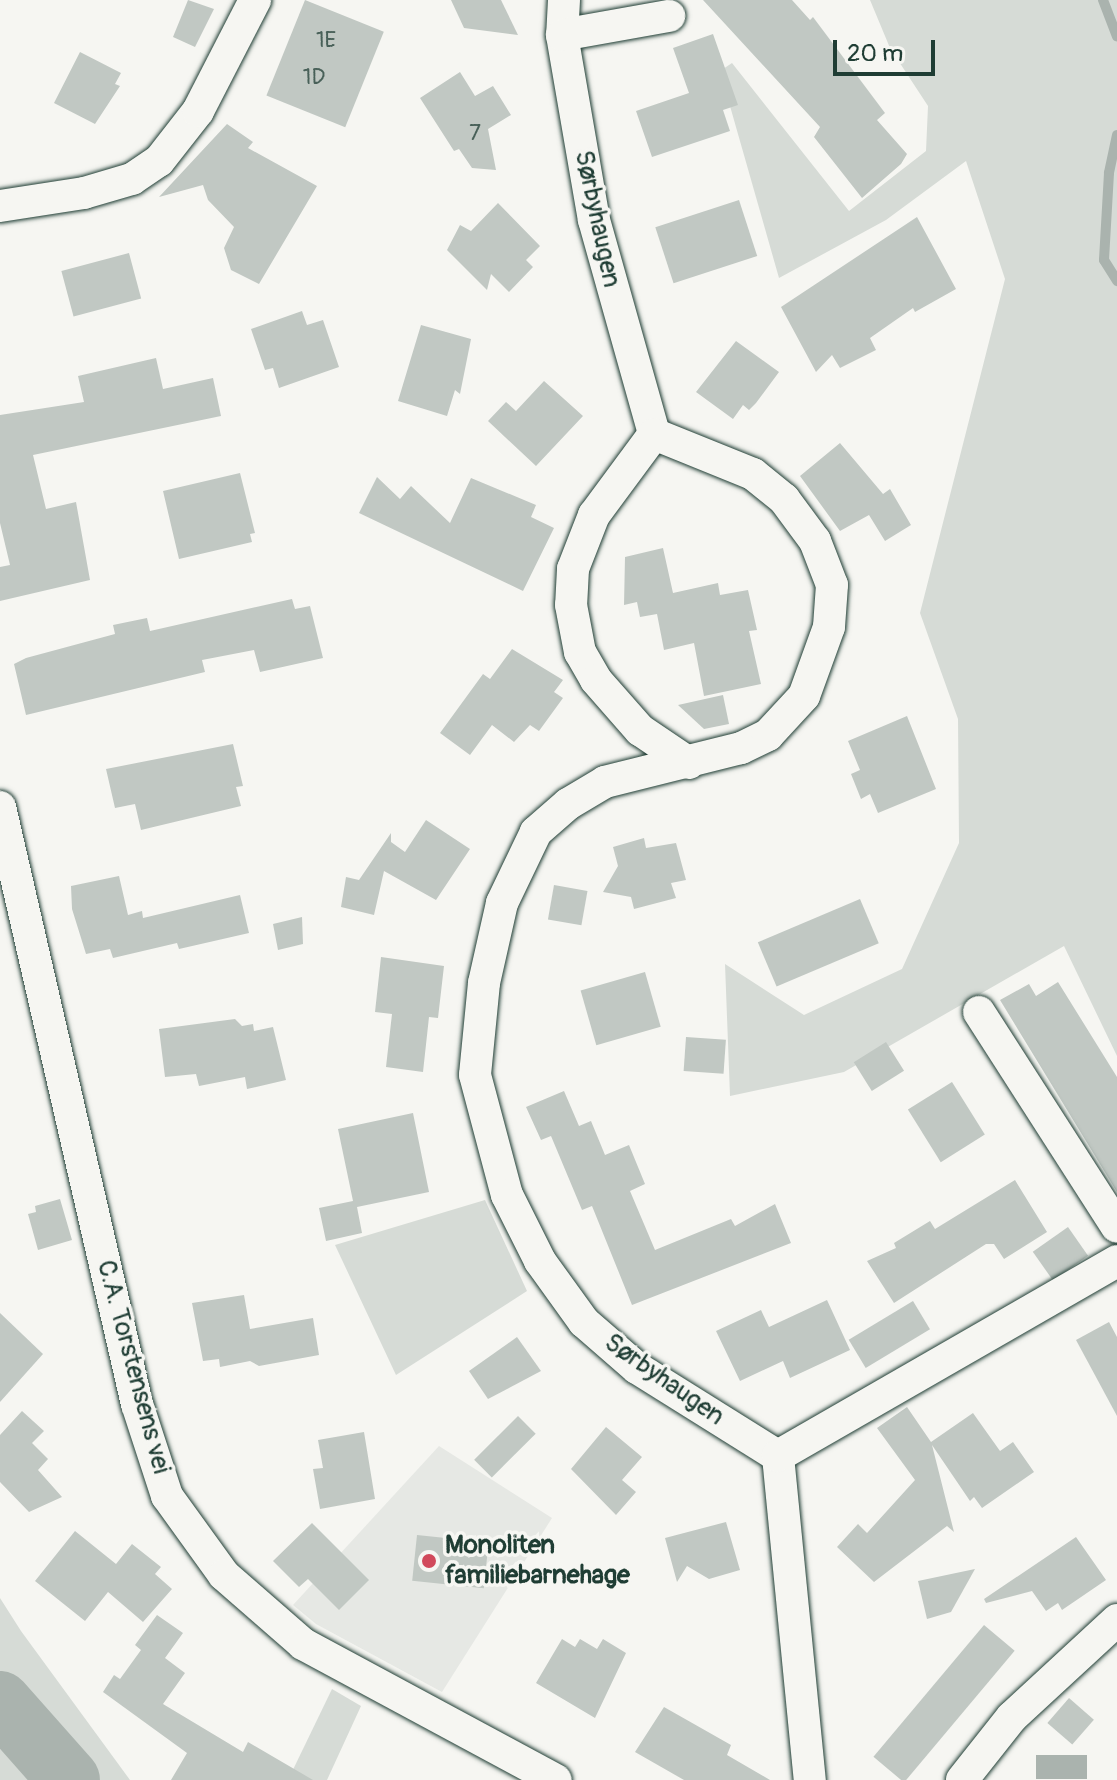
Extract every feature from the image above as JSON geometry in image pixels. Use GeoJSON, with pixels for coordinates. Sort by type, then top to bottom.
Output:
{"type":"FeatureCollection","features":[{"type":"Feature","properties":{"kind":"street"},"geometry":{"type":"LineString","coordinates":[[0,206],[84,193],[132,179],[159,161],[198,111],[255,0]]}},
{"type":"Feature","properties":{"kind":"street","name":"Sørbyhaugen"},"geometry":{"type":"LineString","coordinates":[[564,0],[562,35],[594,220],[654,434],[753,474],[784,499],[815,541],[832,585],[829,627],[804,696],[768,735],[689,763],[605,782],[568,804],[536,832],[502,903],[484,983],[475,1075],[507,1195],[540,1261],[584,1322],[637,1368],[778,1456]]}},
{"type":"Feature","properties":{"kind":"street"},"geometry":{"type":"LineString","coordinates":[[562,35],[669,16]]}},
{"type":"Feature","properties":{"kind":"street"},"geometry":{"type":"LineString","coordinates":[[654,434],[594,515],[573,569],[571,605],[580,652],[596,680],[640,730],[689,763]]}},
{"type":"Feature","properties":{"kind":"street","name":"C.A. Torstensens vei"},"geometry":{"type":"LineString","coordinates":[[0,807],[137,1404],[167,1496],[224,1575],[287,1633],[556,1780]]}},
{"type":"Feature","properties":{"kind":"street"},"geometry":{"type":"LineString","coordinates":[[979,1012],[1117,1227]]}},
{"type":"Feature","properties":{"kind":"street"},"geometry":{"type":"LineString","coordinates":[[810,1780],[778,1456],[1117,1261]]}},
{"type":"Feature","properties":{"kind":"street"},"geometry":{"type":"LineString","coordinates":[[962,1780],[1012,1717],[1117,1620]]}},
{"type":"Feature","properties":{"kind":"shaded area"},"geometry":{"type":"Polygon","coordinates":[[[870,0],[1117,0],[1117,1056],[1064,946],[844,1072],[730,1096],[725,964],[804,1015],[902,969],[959,843],[958,719],[920,613],[1005,279],[966,161],[886,220],[779,278],[720,71],[732,63],[849,211],[926,151],[928,106],[890,48],[870,0]]]}},
{"type":"Feature","properties":{"kind":"shaded area"},"geometry":{"type":"Polygon","coordinates":[[[485,1200],[527,1291],[396,1375],[335,1245],[485,1200]]]}},
{"type":"Feature","properties":{"kind":"shaded area","name":"Monoliten familiebarnehage"},"geometry":{"type":"Polygon","coordinates":[[[439,1446],[552,1518],[442,1692],[316,1624],[293,1605],[439,1446]]]}},
{"type":"Feature","properties":{"kind":"shaded area"},"geometry":{"type":"Polygon","coordinates":[[[0,1598],[21,1631],[130,1780],[0,1780],[0,1598]]]}},
{"type":"Feature","properties":{"kind":"shaded area"},"geometry":{"type":"Polygon","coordinates":[[[332,1689],[361,1706],[327,1780],[288,1780],[332,1689]]]}},
{"type":"Feature","properties":{"kind":"shaded area"},"geometry":{"type":"Polygon","coordinates":[[[1036,1755],[1087,1755],[1087,1779],[1036,1779],[1036,1755]]]}},
{"type":"Feature","properties":{"kind":"building"},"geometry":{"type":"Polygon","coordinates":[[[188,0],[214,9],[195,47],[173,37],[188,0]]]}},
{"type":"Feature","properties":{"kind":"building"},"geometry":{"type":"Polygon","coordinates":[[[305,0],[384,32],[345,127],[266,95],[305,0]]]}},
{"type":"Feature","properties":{"kind":"building"},"geometry":{"type":"Polygon","coordinates":[[[451,0],[501,0],[518,35],[464,28],[451,0]]]}},
{"type":"Feature","properties":{"kind":"building"},"geometry":{"type":"Polygon","coordinates":[[[703,0],[792,0],[810,20],[813,17],[885,113],[877,120],[907,154],[901,164],[862,198],[814,137],[820,127],[703,0]]]}},
{"type":"Feature","properties":{"kind":"building"},"geometry":{"type":"Polygon","coordinates":[[[713,34],[738,105],[723,110],[730,131],[652,157],[636,111],[689,93],[673,48],[713,34]]]}},
{"type":"Feature","properties":{"kind":"building"},"geometry":{"type":"Polygon","coordinates":[[[80,52],[121,73],[115,84],[120,86],[95,124],[54,103],[80,52]]]}},
{"type":"Feature","properties":{"kind":"building"},"geometry":{"type":"Polygon","coordinates":[[[460,72],[475,96],[493,86],[511,115],[488,129],[496,170],[472,168],[459,149],[454,151],[420,98],[460,72]]]}},
{"type":"Feature","properties":{"kind":"building"},"geometry":{"type":"Polygon","coordinates":[[[227,124],[253,142],[248,148],[317,186],[259,284],[231,270],[224,248],[234,227],[208,200],[203,185],[159,197],[227,124]]]}},
{"type":"Feature","properties":{"kind":"building"},"geometry":{"type":"Polygon","coordinates":[[[739,200],[757,256],[674,283],[655,227],[739,200]]]}},
{"type":"Feature","properties":{"kind":"building"},"geometry":{"type":"Polygon","coordinates":[[[498,203],[540,246],[526,260],[533,267],[509,292],[491,274],[487,290],[447,250],[460,225],[471,231],[498,203]]]}},
{"type":"Feature","properties":{"kind":"building"},"geometry":{"type":"Polygon","coordinates":[[[917,217],[956,289],[915,312],[913,308],[870,338],[876,350],[840,368],[832,355],[816,372],[781,307],[917,217]]]}},
{"type":"Feature","properties":{"kind":"building"},"geometry":{"type":"Polygon","coordinates":[[[129,253],[141,298],[74,317],[61,271],[129,253]]]}},
{"type":"Feature","properties":{"kind":"building"},"geometry":{"type":"Polygon","coordinates":[[[302,311],[307,325],[323,320],[339,367],[279,388],[273,368],[265,370],[251,329],[302,311]]]}},
{"type":"Feature","properties":{"kind":"building"},"geometry":{"type":"Polygon","coordinates":[[[421,325],[471,339],[460,394],[455,390],[447,416],[398,401],[421,325]]]}},
{"type":"Feature","properties":{"kind":"building"},"geometry":{"type":"Polygon","coordinates":[[[736,341],[779,372],[756,403],[749,410],[743,405],[733,419],[696,392],[736,341]]]}},
{"type":"Feature","properties":{"kind":"building"},"geometry":{"type":"Polygon","coordinates":[[[156,358],[163,389],[213,378],[221,416],[33,455],[46,509],[76,502],[90,580],[0,601],[0,567],[10,565],[0,523],[0,415],[84,402],[78,376],[156,358]]]}},
{"type":"Feature","properties":{"kind":"building"},"geometry":{"type":"Polygon","coordinates":[[[544,381],[583,416],[536,466],[488,421],[506,402],[516,411],[544,381]]]}},
{"type":"Feature","properties":{"kind":"building"},"geometry":{"type":"Polygon","coordinates":[[[840,443],[883,494],[890,489],[911,525],[885,541],[869,515],[840,531],[800,476],[840,443]]]}},
{"type":"Feature","properties":{"kind":"building"},"geometry":{"type":"Polygon","coordinates":[[[240,473],[255,533],[250,534],[252,542],[179,559],[163,491],[240,473]]]}},
{"type":"Feature","properties":{"kind":"building"},"geometry":{"type":"Polygon","coordinates":[[[377,477],[400,499],[411,486],[450,523],[471,478],[536,505],[531,517],[554,528],[523,591],[359,513],[377,477]]]}},
{"type":"Feature","properties":{"kind":"building"},"geometry":{"type":"Polygon","coordinates":[[[663,548],[673,593],[718,583],[720,595],[748,590],[757,630],[749,631],[761,684],[704,696],[694,643],[664,650],[657,614],[640,617],[637,602],[624,605],[625,557],[663,548]]]}},
{"type":"Feature","properties":{"kind":"building"},"geometry":{"type":"Polygon","coordinates":[[[292,599],[295,609],[310,606],[323,658],[260,672],[254,650],[202,660],[205,672],[26,715],[14,664],[26,658],[115,634],[113,625],[147,618],[150,631],[292,599]]]}},
{"type":"Feature","properties":{"kind":"building"},"geometry":{"type":"Polygon","coordinates":[[[512,649],[563,680],[554,692],[563,698],[539,731],[530,725],[514,742],[492,725],[470,755],[440,733],[483,674],[490,679],[512,649]]]}},
{"type":"Feature","properties":{"kind":"building"},"geometry":{"type":"Polygon","coordinates":[[[723,695],[729,724],[704,729],[678,705],[723,695]]]}},
{"type":"Feature","properties":{"kind":"building"},"geometry":{"type":"Polygon","coordinates":[[[907,716],[936,789],[878,813],[870,794],[861,799],[851,774],[860,770],[848,741],[907,716]]]}},
{"type":"Feature","properties":{"kind":"building"},"geometry":{"type":"Polygon","coordinates":[[[233,744],[243,786],[236,787],[241,806],[141,830],[135,804],[115,808],[106,769],[233,744]]]}},
{"type":"Feature","properties":{"kind":"building"},"geometry":{"type":"Polygon","coordinates":[[[426,820],[470,849],[436,900],[384,871],[374,915],[341,907],[346,877],[359,880],[391,833],[391,842],[405,852],[426,820]]]}},
{"type":"Feature","properties":{"kind":"building"},"geometry":{"type":"Polygon","coordinates":[[[644,838],[646,848],[676,843],[686,880],[671,883],[676,898],[634,909],[631,897],[603,892],[618,866],[613,847],[644,838]]]}},
{"type":"Feature","properties":{"kind":"building"},"geometry":{"type":"Polygon","coordinates":[[[119,876],[128,915],[142,911],[143,918],[240,895],[249,933],[179,949],[177,943],[113,958],[110,949],[86,954],[72,909],[71,886],[119,876]]]}},
{"type":"Feature","properties":{"kind":"building"},"geometry":{"type":"Polygon","coordinates":[[[554,885],[587,891],[581,925],[548,919],[554,885]]]}},
{"type":"Feature","properties":{"kind":"building"},"geometry":{"type":"Polygon","coordinates":[[[860,899],[879,943],[777,987],[758,942],[860,899]]]}},
{"type":"Feature","properties":{"kind":"building"},"geometry":{"type":"Polygon","coordinates":[[[302,917],[303,944],[278,950],[273,924],[302,917]]]}},
{"type":"Feature","properties":{"kind":"building"},"geometry":{"type":"Polygon","coordinates":[[[381,957],[444,966],[438,1018],[429,1017],[423,1072],[386,1067],[392,1014],[375,1012],[381,957]]]}},
{"type":"Feature","properties":{"kind":"building"},"geometry":{"type":"Polygon","coordinates":[[[645,972],[661,1027],[596,1045],[581,990],[645,972]]]}},
{"type":"Feature","properties":{"kind":"building"},"geometry":{"type":"Polygon","coordinates":[[[1058,982],[1117,1077],[1117,1192],[1000,1000],[1029,984],[1036,996],[1058,982]]]}},
{"type":"Feature","properties":{"kind":"building"},"geometry":{"type":"Polygon","coordinates":[[[235,1019],[242,1026],[253,1024],[254,1031],[273,1027],[286,1080],[247,1089],[245,1077],[199,1086],[196,1074],[165,1077],[159,1029],[235,1019]]]}},
{"type":"Feature","properties":{"kind":"building"},"geometry":{"type":"Polygon","coordinates":[[[686,1037],[726,1040],[724,1074],[684,1071],[686,1037]]]}},
{"type":"Feature","properties":{"kind":"building"},"geometry":{"type":"Polygon","coordinates":[[[886,1042],[904,1071],[872,1091],[854,1062],[886,1042]]]}},
{"type":"Feature","properties":{"kind":"building"},"geometry":{"type":"Polygon","coordinates":[[[952,1082],[985,1135],[941,1162],[908,1110],[952,1082]]]}},
{"type":"Feature","properties":{"kind":"building"},"geometry":{"type":"Polygon","coordinates":[[[564,1091],[579,1126],[591,1121],[605,1155],[629,1145],[645,1184],[630,1191],[655,1250],[731,1219],[735,1226],[775,1204],[791,1243],[632,1305],[592,1206],[582,1210],[551,1136],[541,1140],[526,1107],[564,1091]]]}},
{"type":"Feature","properties":{"kind":"building"},"geometry":{"type":"Polygon","coordinates":[[[413,1113],[429,1192],[357,1207],[362,1233],[326,1241],[319,1208],[353,1201],[338,1129],[413,1113]]]}},
{"type":"Feature","properties":{"kind":"building"},"geometry":{"type":"Polygon","coordinates":[[[1015,1180],[1047,1232],[1004,1259],[994,1244],[986,1244],[894,1303],[867,1261],[896,1248],[894,1243],[930,1221],[935,1229],[1015,1180]]]}},
{"type":"Feature","properties":{"kind":"building"},"geometry":{"type":"Polygon","coordinates":[[[60,1199],[72,1240],[38,1250],[28,1214],[36,1212],[35,1206],[60,1199]]]}},
{"type":"Feature","properties":{"kind":"building"},"geometry":{"type":"Polygon","coordinates":[[[1068,1227],[1088,1256],[1053,1280],[1033,1252],[1068,1227]]]}},
{"type":"Feature","properties":{"kind":"building"},"geometry":{"type":"Polygon","coordinates":[[[244,1295],[250,1329],[313,1318],[319,1355],[259,1366],[250,1361],[220,1367],[219,1359],[203,1361],[192,1303],[244,1295]]]}},
{"type":"Feature","properties":{"kind":"building"},"geometry":{"type":"Polygon","coordinates":[[[827,1300],[850,1350],[790,1378],[783,1361],[740,1381],[716,1331],[761,1310],[769,1327],[827,1300]]]}},
{"type":"Feature","properties":{"kind":"building"},"geometry":{"type":"Polygon","coordinates":[[[913,1301],[930,1329],[866,1368],[849,1340],[913,1301]]]}},
{"type":"Feature","properties":{"kind":"building"},"geometry":{"type":"Polygon","coordinates":[[[0,1313],[43,1354],[0,1402],[0,1313]]]}},
{"type":"Feature","properties":{"kind":"building"},"geometry":{"type":"Polygon","coordinates":[[[1109,1322],[1117,1337],[1117,1416],[1076,1340],[1109,1322]]]}},
{"type":"Feature","properties":{"kind":"building"},"geometry":{"type":"Polygon","coordinates":[[[517,1337],[541,1371],[488,1399],[469,1371],[517,1337]]]}},
{"type":"Feature","properties":{"kind":"building"},"geometry":{"type":"Polygon","coordinates":[[[907,1407],[931,1442],[973,1413],[1000,1451],[1013,1442],[1034,1472],[982,1508],[974,1497],[970,1501],[932,1445],[954,1532],[947,1526],[874,1582],[837,1547],[858,1524],[867,1533],[915,1480],[877,1428],[907,1407]]]}},
{"type":"Feature","properties":{"kind":"building"},"geometry":{"type":"Polygon","coordinates":[[[22,1411],[44,1431],[32,1443],[48,1459],[38,1470],[62,1497],[29,1512],[0,1482],[0,1435],[22,1411]]]}},
{"type":"Feature","properties":{"kind":"building"},"geometry":{"type":"Polygon","coordinates":[[[518,1416],[536,1434],[492,1478],[474,1460],[518,1416]]]}},
{"type":"Feature","properties":{"kind":"building"},"geometry":{"type":"Polygon","coordinates":[[[606,1427],[642,1457],[622,1480],[636,1492],[616,1515],[571,1469],[606,1427]]]}},
{"type":"Feature","properties":{"kind":"building"},"geometry":{"type":"Polygon","coordinates":[[[364,1432],[375,1499],[320,1509],[313,1469],[323,1468],[318,1440],[364,1432]]]}},
{"type":"Feature","properties":{"kind":"building"},"geometry":{"type":"Polygon","coordinates":[[[726,1522],[740,1570],[709,1579],[687,1566],[677,1582],[665,1538],[726,1522]]]}},
{"type":"Feature","properties":{"kind":"building"},"geometry":{"type":"Polygon","coordinates":[[[312,1523],[369,1580],[339,1610],[308,1579],[299,1587],[273,1561],[312,1523]]]}},
{"type":"Feature","properties":{"kind":"building"},"geometry":{"type":"Polygon","coordinates":[[[75,1531],[116,1564],[132,1544],[161,1567],[155,1574],[172,1589],[143,1622],[108,1592],[85,1621],[35,1581],[75,1531]]]}},
{"type":"Feature","properties":{"kind":"building"},"geometry":{"type":"Polygon","coordinates":[[[417,1535],[489,1543],[484,1588],[412,1581],[417,1535]]]}},
{"type":"Feature","properties":{"kind":"building"},"geometry":{"type":"Polygon","coordinates":[[[1076,1537],[1106,1580],[1062,1610],[1058,1603],[1046,1611],[1032,1591],[986,1603],[984,1599],[1076,1537]]]}},
{"type":"Feature","properties":{"kind":"building"},"geometry":{"type":"Polygon","coordinates":[[[975,1569],[951,1612],[927,1619],[918,1581],[975,1569]]]}},
{"type":"Feature","properties":{"kind":"building"},"geometry":{"type":"Polygon","coordinates":[[[157,1615],[183,1633],[165,1658],[185,1673],[163,1704],[243,1752],[248,1742],[313,1780],[171,1780],[187,1753],[103,1692],[114,1675],[120,1679],[141,1650],[135,1645],[157,1615]]]}},
{"type":"Feature","properties":{"kind":"building"},"geometry":{"type":"Polygon","coordinates":[[[984,1625],[1015,1651],[906,1780],[901,1780],[873,1757],[984,1625]]]}},
{"type":"Feature","properties":{"kind":"building"},"geometry":{"type":"Polygon","coordinates":[[[562,1639],[575,1647],[580,1639],[597,1649],[603,1639],[626,1653],[595,1718],[536,1683],[562,1639]]]}},
{"type":"Feature","properties":{"kind":"building"},"geometry":{"type":"Polygon","coordinates":[[[1069,1698],[1094,1720],[1072,1745],[1047,1723],[1069,1698]]]}},
{"type":"Feature","properties":{"kind":"building"},"geometry":{"type":"Polygon","coordinates":[[[664,1707],[731,1745],[727,1755],[770,1780],[684,1780],[635,1752],[664,1707]]]}},
{"type":"Feature","properties":{"kind":"waterway"},"geometry":{"type":"LineString","coordinates":[[1103,0],[1117,36]]}},
{"type":"Feature","properties":{"kind":"waterway"},"geometry":{"type":"LineString","coordinates":[[1117,135],[1109,173],[1104,260],[1117,281]]}},
{"type":"Feature","properties":{"kind":"waterway"},"geometry":{"type":"LineString","coordinates":[[0,1702],[69,1780]]}},
{"type":"Feature","properties":{"kind":"place","name":"Monoliten familiebarnehage"},"geometry":{"type":"Point","coordinates":[429,1561]}}]}
